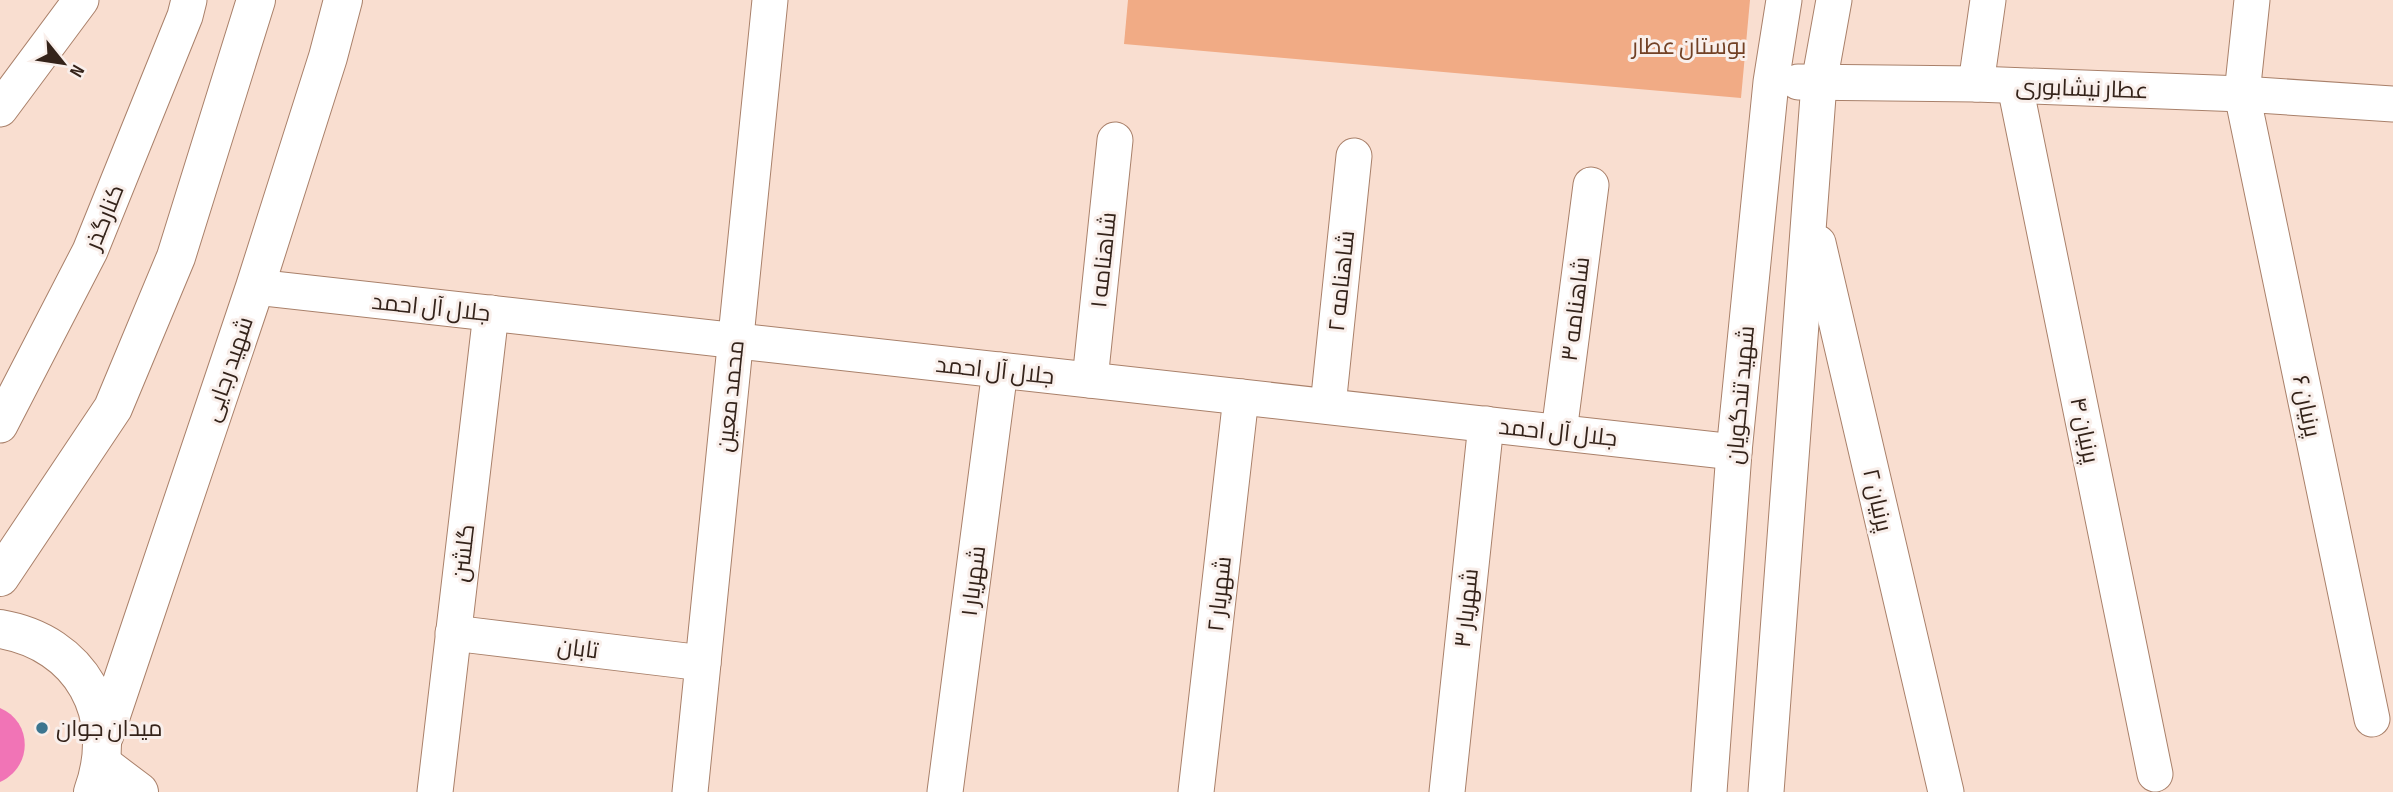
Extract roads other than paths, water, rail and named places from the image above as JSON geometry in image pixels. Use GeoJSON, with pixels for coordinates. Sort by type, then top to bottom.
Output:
{"type":"FeatureCollection","features":[{"type":"Feature","properties":{"kind":"main road"},"geometry":{"type":"LineString","coordinates":[[0,577],[113,408],[176,257],[256,0]]}},
{"type":"Feature","properties":{"kind":"main road","name":"شهید رجایی"},"geometry":{"type":"LineString","coordinates":[[99,764],[255,287],[328,57],[343,0]]}},
{"type":"Feature","properties":{"kind":"main road"},"geometry":{"type":"LineString","coordinates":[[0,629],[20,633],[46,644],[68,661],[86,683],[98,708],[99,764],[139,792]]}},
{"type":"Feature","properties":{"kind":"street"},"geometry":{"type":"LineString","coordinates":[[0,109],[81,0]]}},
{"type":"Feature","properties":{"kind":"street","name":"کنارگذر"},"geometry":{"type":"LineString","coordinates":[[0,425],[90,251],[190,0]]}},
{"type":"Feature","properties":{"kind":"street","name":"محمد معین"},"geometry":{"type":"LineString","coordinates":[[690,792],[770,0]]}},
{"type":"Feature","properties":{"kind":"street","name":"شهید تندگویان"},"geometry":{"type":"LineString","coordinates":[[1709,792],[1734,452],[1771,82],[1784,0]]}},
{"type":"Feature","properties":{"kind":"street"},"geometry":{"type":"LineString","coordinates":[[1766,792],[1819,83],[1834,0]]}},
{"type":"Feature","properties":{"kind":"street"},"geometry":{"type":"LineString","coordinates":[[1976,84],[1988,0]]}},
{"type":"Feature","properties":{"kind":"street","name":"پرنیان ۶"},"geometry":{"type":"LineString","coordinates":[[2252,0],[2242,94],[2372,719]]}},
{"type":"Feature","properties":{"kind":"street","name":"عطار نیشابوری"},"geometry":{"type":"LineString","coordinates":[[1771,82],[1976,84],[2242,94],[2393,104]]}},
{"type":"Feature","properties":{"kind":"street","name":"پرنیان ۴"},"geometry":{"type":"LineString","coordinates":[[2015,86],[2155,774]]}},
{"type":"Feature","properties":{"kind":"street","name":"شاهنامه ۱"},"geometry":{"type":"LineString","coordinates":[[1090,380],[1115,140]]}},
{"type":"Feature","properties":{"kind":"street","name":"شاهنامه ۲"},"geometry":{"type":"LineString","coordinates":[[1328,407],[1354,156]]}},
{"type":"Feature","properties":{"kind":"street","name":"شاهنامه ۳"},"geometry":{"type":"LineString","coordinates":[[1559,432],[1591,185]]}},
{"type":"Feature","properties":{"kind":"street","name":"پرنیان ۲"},"geometry":{"type":"LineString","coordinates":[[1810,209],[1946,792]]}},
{"type":"Feature","properties":{"kind":"street","name":"جلال آل احمد"},"geometry":{"type":"LineString","coordinates":[[255,287],[1734,452]]}},
{"type":"Feature","properties":{"kind":"street","name":"گلشن"},"geometry":{"type":"LineString","coordinates":[[435,792],[491,313]]}},
{"type":"Feature","properties":{"kind":"street","name":"شهریار ۱"},"geometry":{"type":"LineString","coordinates":[[945,792],[1000,370]]}},
{"type":"Feature","properties":{"kind":"street","name":"شهریار ۲"},"geometry":{"type":"LineString","coordinates":[[1196,792],[1241,397]]}},
{"type":"Feature","properties":{"kind":"street","name":"شهریار ۳"},"geometry":{"type":"LineString","coordinates":[[1447,792],[1486,424]]}},
{"type":"Feature","properties":{"kind":"street","name":"تابان"},"geometry":{"type":"LineString","coordinates":[[453,633],[703,663]]}},
{"type":"Feature","properties":{"kind":"place","name":"میدان جوان"},"geometry":{"type":"Point","coordinates":[42,728]}},
{"type":"Feature","properties":{"kind":"park label","name":"بوستان عطار"},"geometry":{"type":"Point","coordinates":[1689,46]}}]}
